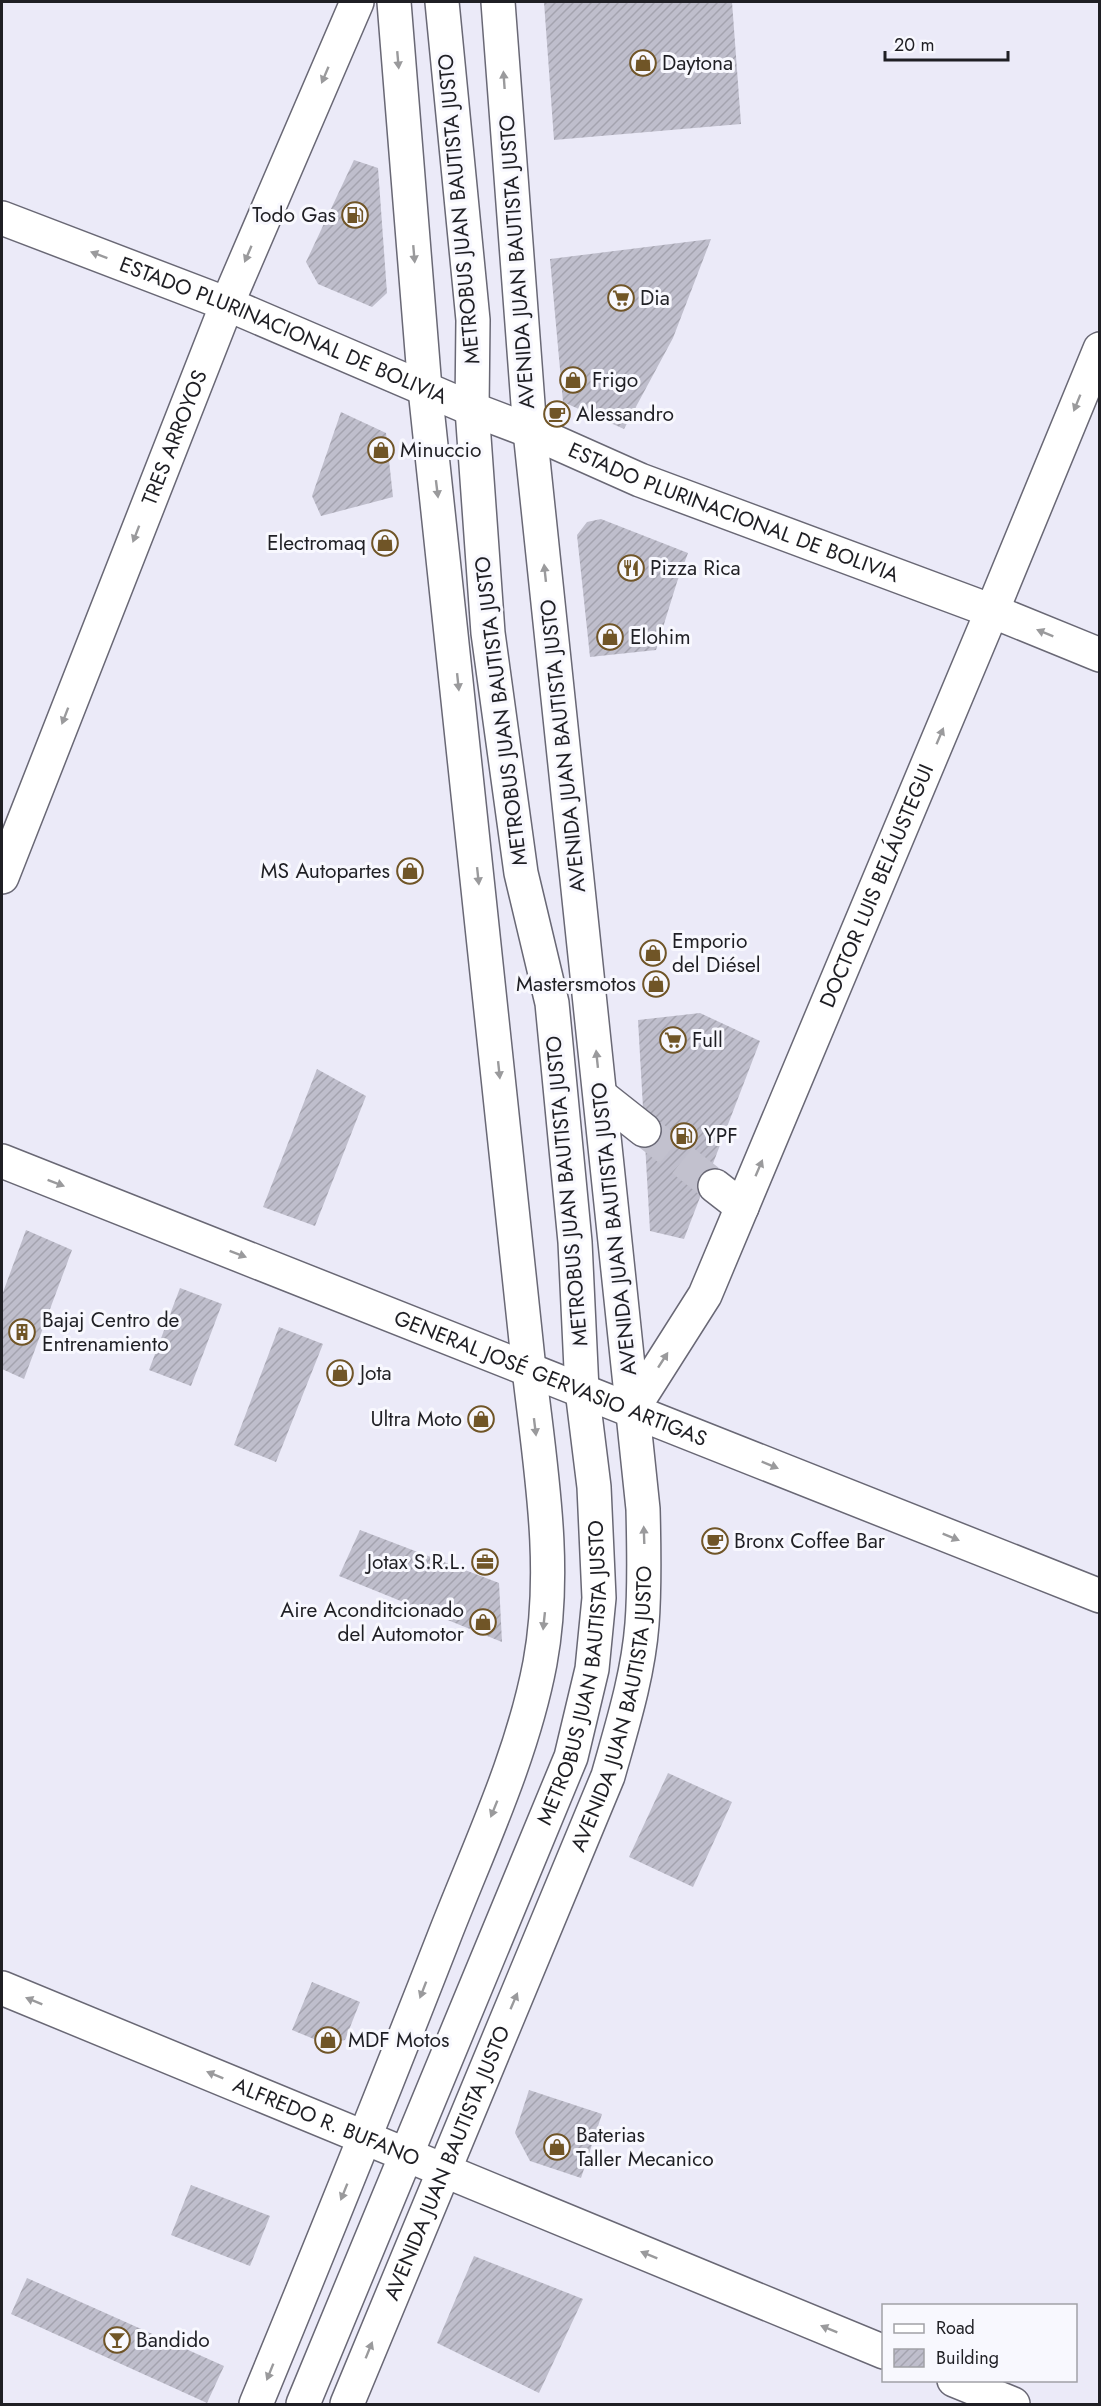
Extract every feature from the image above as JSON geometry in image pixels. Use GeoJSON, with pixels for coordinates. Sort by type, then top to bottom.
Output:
{"type":"FeatureCollection","features":[{"type":"Feature","properties":{"kind":"street","name":"TRES ARROYOS"},"geometry":{"type":"LineString","coordinates":[[2,877],[227,304],[357,2]]}},
{"type":"Feature","properties":{"kind":"street"},"geometry":{"type":"LineString","coordinates":[[256,2404],[366,2138],[521,1742],[540,1662],[548,1587],[546,1521],[528,1369],[458,677],[425,389],[394,2]]}},
{"type":"Feature","properties":{"kind":"street","name":"METROBUS JUAN BAUTISTA JUSTO"},"geometry":{"type":"LineString","coordinates":[[303,2404],[571,1757],[592,1669],[599,1598],[594,1487],[582,1390],[575,1242],[552,1002],[520,873],[490,645],[472,409],[472,320],[442,2]]}},
{"type":"Feature","properties":{"kind":"street","name":"AVENIDA JUAN BAUTISTA JUSTO"},"geometry":{"type":"LineString","coordinates":[[347,2404],[608,1776],[630,1700],[642,1625],[645,1554],[643,1509],[530,431],[498,2]]}},
{"type":"Feature","properties":{"kind":"street","name":"ESTADO PLURINACIONAL DE BOLIVIA"},"geometry":{"type":"LineString","coordinates":[[2,218],[227,304],[472,409],[530,431],[640,480],[992,611],[1100,655]]}},
{"type":"Feature","properties":{"kind":"street","name":"DOCTOR LUIS BELÁUSTEGUI"},"geometry":{"type":"LineString","coordinates":[[632,1410],[705,1295],[1100,349]]}},
{"type":"Feature","properties":{"kind":"street"},"geometry":{"type":"LineString","coordinates":[[601,1096],[644,1130]]}},
{"type":"Feature","properties":{"kind":"street","name":"GENERAL JOSÉ GERVASIO ARTIGAS"},"geometry":{"type":"LineString","coordinates":[[2,1161],[1100,1596]]}},
{"type":"Feature","properties":{"kind":"street"},"geometry":{"type":"LineString","coordinates":[[715,1186],[742,1207]]}},
{"type":"Feature","properties":{"kind":"street","name":"ALFREDO R. BUFANO"},"geometry":{"type":"LineString","coordinates":[[2,1988],[882,2351]]}},
{"type":"Feature","properties":{"kind":"street"},"geometry":{"type":"LineString","coordinates":[[959,2382],[1013,2404]]}},
{"type":"Feature","properties":{"kind":"building","name":"Daytona"},"geometry":{"type":"Polygon","coordinates":[[[544,2],[732,2],[741,124],[554,140],[544,2]]]}},
{"type":"Feature","properties":{"kind":"building","name":"Todo Gas"},"geometry":{"type":"Polygon","coordinates":[[[354,160],[378,168],[387,293],[372,307],[318,284],[306,262],[354,160]]]}},
{"type":"Feature","properties":{"kind":"building","name":"Dia"},"geometry":{"type":"Polygon","coordinates":[[[711,239],[673,338],[624,429],[563,402],[550,259],[711,239]]]}},
{"type":"Feature","properties":{"kind":"building"},"geometry":{"type":"Polygon","coordinates":[[[341,412],[386,433],[393,497],[321,516],[312,496],[341,412]]]}},
{"type":"Feature","properties":{"kind":"building"},"geometry":{"type":"Polygon","coordinates":[[[601,519],[688,553],[656,650],[590,657],[577,535],[587,522],[601,519]]]}},
{"type":"Feature","properties":{"kind":"building","name":"YPF"},"geometry":{"type":"Polygon","coordinates":[[[700,1013],[760,1041],[684,1239],[650,1231],[638,1020],[700,1013]]]}},
{"type":"Feature","properties":{"kind":"building"},"geometry":{"type":"Polygon","coordinates":[[[317,1069],[366,1096],[315,1226],[263,1207],[317,1069]]]}},
{"type":"Feature","properties":{"kind":"building","name":"Bajaj Centro de Entrenamiento"},"geometry":{"type":"Polygon","coordinates":[[[26,1230],[72,1250],[24,1379],[2,1369],[2,1295],[26,1230]]]}},
{"type":"Feature","properties":{"kind":"building"},"geometry":{"type":"Polygon","coordinates":[[[180,1288],[222,1304],[191,1386],[149,1370],[180,1288]]]}},
{"type":"Feature","properties":{"kind":"building"},"geometry":{"type":"Polygon","coordinates":[[[279,1327],[323,1344],[276,1462],[234,1445],[279,1327]]]}},
{"type":"Feature","properties":{"kind":"building"},"geometry":{"type":"Polygon","coordinates":[[[360,1530],[499,1583],[502,1642],[339,1576],[360,1530]]]}},
{"type":"Feature","properties":{"kind":"building"},"geometry":{"type":"Polygon","coordinates":[[[668,1773],[732,1802],[693,1887],[629,1857],[668,1773]]]}},
{"type":"Feature","properties":{"kind":"building"},"geometry":{"type":"Polygon","coordinates":[[[312,1982],[360,2002],[345,2040],[326,2044],[292,2030],[312,1982]]]}},
{"type":"Feature","properties":{"kind":"building","name":"Baterias Taller Mecanico"},"geometry":{"type":"Polygon","coordinates":[[[529,2090],[602,2114],[581,2178],[530,2161],[515,2133],[529,2090]]]}},
{"type":"Feature","properties":{"kind":"building"},"geometry":{"type":"Polygon","coordinates":[[[191,2185],[270,2216],[250,2266],[171,2235],[191,2185]]]}},
{"type":"Feature","properties":{"kind":"building"},"geometry":{"type":"Polygon","coordinates":[[[474,2256],[583,2299],[539,2393],[437,2343],[474,2256]]]}},
{"type":"Feature","properties":{"kind":"building","name":"Bandido"},"geometry":{"type":"Polygon","coordinates":[[[27,2278],[224,2366],[207,2403],[11,2314],[27,2278]]]}},
{"type":"Feature","properties":{"kind":"tunnel"},"geometry":{"type":"LineString","coordinates":[[644,1130],[715,1186]]}},
{"type":"Feature","properties":{"kind":"place","name":"Daytona"},"geometry":{"type":"Point","coordinates":[643,63]}},
{"type":"Feature","properties":{"kind":"place","name":"Todo Gas"},"geometry":{"type":"Point","coordinates":[355,215]}},
{"type":"Feature","properties":{"kind":"place","name":"Dia"},"geometry":{"type":"Point","coordinates":[621,298]}},
{"type":"Feature","properties":{"kind":"place","name":"Frigo"},"geometry":{"type":"Point","coordinates":[573,380]}},
{"type":"Feature","properties":{"kind":"place","name":"Alessandro"},"geometry":{"type":"Point","coordinates":[557,414]}},
{"type":"Feature","properties":{"kind":"place","name":"Minuccio"},"geometry":{"type":"Point","coordinates":[381,450]}},
{"type":"Feature","properties":{"kind":"place","name":"Electromaq"},"geometry":{"type":"Point","coordinates":[385,543]}},
{"type":"Feature","properties":{"kind":"place","name":"Pizza Rica"},"geometry":{"type":"Point","coordinates":[631,568]}},
{"type":"Feature","properties":{"kind":"place","name":"Elohim"},"geometry":{"type":"Point","coordinates":[610,637]}},
{"type":"Feature","properties":{"kind":"place","name":"MS Autopartes"},"geometry":{"type":"Point","coordinates":[410,871]}},
{"type":"Feature","properties":{"kind":"place","name":"Emporio del Diésel"},"geometry":{"type":"Point","coordinates":[653,953]}},
{"type":"Feature","properties":{"kind":"place","name":"Mastersmotos"},"geometry":{"type":"Point","coordinates":[656,984]}},
{"type":"Feature","properties":{"kind":"place","name":"Full"},"geometry":{"type":"Point","coordinates":[673,1040]}},
{"type":"Feature","properties":{"kind":"place","name":"YPF"},"geometry":{"type":"Point","coordinates":[684,1136]}},
{"type":"Feature","properties":{"kind":"place","name":"Bajaj Centro de Entrenamiento"},"geometry":{"type":"Point","coordinates":[22,1332]}},
{"type":"Feature","properties":{"kind":"place","name":"Jota"},"geometry":{"type":"Point","coordinates":[340,1373]}},
{"type":"Feature","properties":{"kind":"place","name":"Ultra Moto"},"geometry":{"type":"Point","coordinates":[481,1419]}},
{"type":"Feature","properties":{"kind":"place","name":"Bronx Coffee Bar"},"geometry":{"type":"Point","coordinates":[715,1541]}},
{"type":"Feature","properties":{"kind":"place","name":"Jotax S.R.L."},"geometry":{"type":"Point","coordinates":[485,1562]}},
{"type":"Feature","properties":{"kind":"place","name":"Aire Aconditcionado del Automotor"},"geometry":{"type":"Point","coordinates":[483,1622]}},
{"type":"Feature","properties":{"kind":"place","name":"MDF Motos"},"geometry":{"type":"Point","coordinates":[328,2040]}},
{"type":"Feature","properties":{"kind":"place","name":"Baterias Taller Mecanico"},"geometry":{"type":"Point","coordinates":[557,2147]}},
{"type":"Feature","properties":{"kind":"place","name":"Bandido"},"geometry":{"type":"Point","coordinates":[117,2340]}}]}
